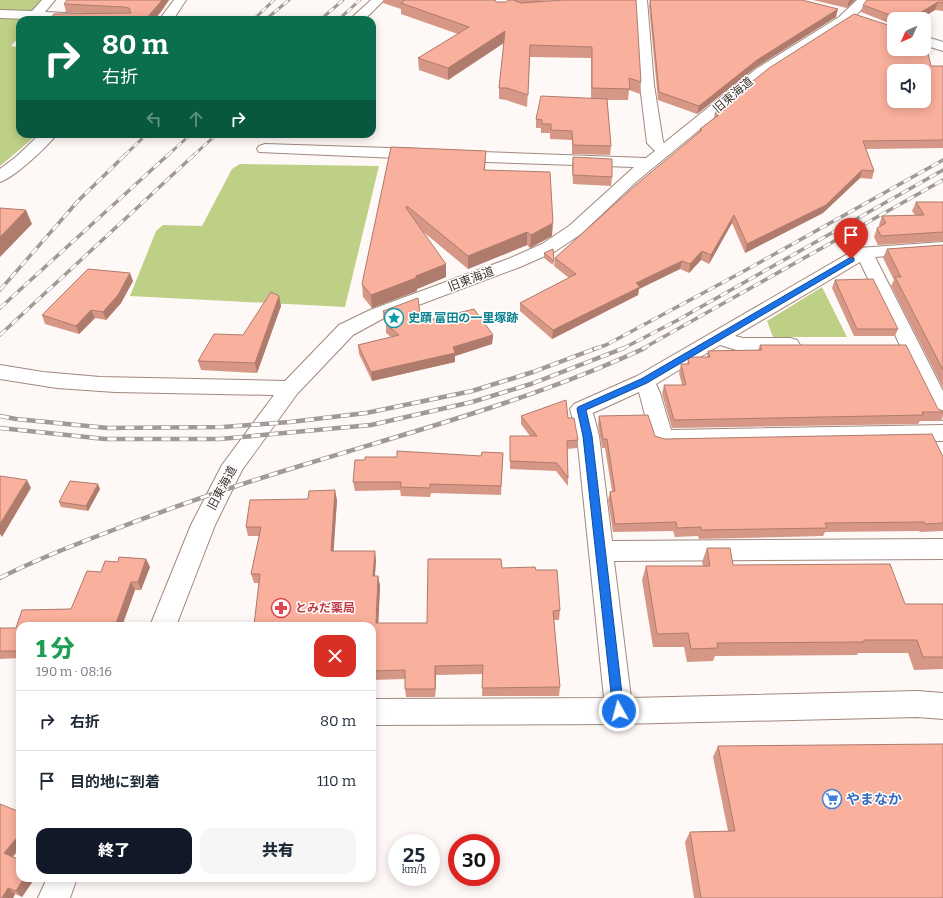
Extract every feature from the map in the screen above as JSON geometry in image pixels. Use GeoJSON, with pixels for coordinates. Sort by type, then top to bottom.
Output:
{"type":"FeatureCollection","features":[{"type":"Feature","properties":{"kind":"street"},"geometry":{"type":"LineString","coordinates":[[34,15],[49,0]]}},
{"type":"Feature","properties":{"kind":"street"},"geometry":{"type":"LineString","coordinates":[[169,16],[180,0]]}},
{"type":"Feature","properties":{"kind":"street"},"geometry":{"type":"LineString","coordinates":[[360,16],[378,0]]}},
{"type":"Feature","properties":{"kind":"street"},"geometry":{"type":"LineString","coordinates":[[641,0],[647,85],[655,142],[664,152]]}},
{"type":"Feature","properties":{"kind":"street","name":"旧東海道"},"geometry":{"type":"LineString","coordinates":[[165,622],[202,525],[233,465],[290,389],[346,330],[377,314],[514,263],[548,248],[575,230],[650,163],[761,72],[780,59],[830,30],[850,15],[864,0]]}},
{"type":"Feature","properties":{"kind":"street"},"geometry":{"type":"LineString","coordinates":[[0,14],[52,16]]}},
{"type":"Feature","properties":{"kind":"street"},"geometry":{"type":"LineString","coordinates":[[931,43],[943,47]]}},
{"type":"Feature","properties":{"kind":"street"},"geometry":{"type":"LineString","coordinates":[[0,177],[23,159],[45,138]]}},
{"type":"Feature","properties":{"kind":"street"},"geometry":{"type":"LineString","coordinates":[[265,149],[650,163]]}},
{"type":"Feature","properties":{"kind":"street"},"geometry":{"type":"LineString","coordinates":[[619,711],[588,436],[581,409],[644,381],[864,252],[931,247]]}},
{"type":"Feature","properties":{"kind":"street"},"geometry":{"type":"LineString","coordinates":[[864,252],[901,345],[943,412]]}},
{"type":"Feature","properties":{"kind":"street"},"geometry":{"type":"LineString","coordinates":[[719,338],[743,345],[806,345]]}},
{"type":"Feature","properties":{"kind":"street"},"geometry":{"type":"LineString","coordinates":[[0,372],[28,377],[115,384],[251,386],[290,389]]}},
{"type":"Feature","properties":{"kind":"street"},"geometry":{"type":"LineString","coordinates":[[644,381],[650,393],[662,438],[943,433]]}},
{"type":"Feature","properties":{"kind":"street"},"geometry":{"type":"LineString","coordinates":[[600,550],[619,552],[943,549]]}},
{"type":"Feature","properties":{"kind":"street"},"geometry":{"type":"LineString","coordinates":[[376,712],[619,711],[910,704],[943,706]]}},
{"type":"Feature","properties":{"kind":"street"},"geometry":{"type":"LineString","coordinates":[[54,898],[60,882]]}},
{"type":"Feature","properties":{"kind":"green space"},"geometry":{"type":"Polygon","coordinates":[[[0,0],[44,0],[34,10],[28,12],[0,11],[0,0]]]}},
{"type":"Feature","properties":{"kind":"green space"},"geometry":{"type":"Polygon","coordinates":[[[0,18],[16,18],[16,40],[11,46],[16,47],[16,138],[33,138],[0,166],[0,18]]]}},
{"type":"Feature","properties":{"kind":"green space"},"geometry":{"type":"Polygon","coordinates":[[[240,164],[379,166],[345,307],[130,296],[156,231],[163,225],[202,226],[232,169],[240,164]]]}},
{"type":"Feature","properties":{"kind":"green space"},"geometry":{"type":"Polygon","coordinates":[[[822,287],[847,337],[773,337],[767,321],[822,287]]]}},
{"type":"Feature","properties":{"kind":"building"},"geometry":{"type":"Polygon","coordinates":[[[67,0],[162,0],[148,16],[52,16],[54,14],[131,13],[129,8],[123,7],[64,4],[67,0]]]}},
{"type":"Feature","properties":{"kind":"building"},"geometry":{"type":"Polygon","coordinates":[[[405,0],[495,0],[496,2],[506,2],[508,0],[515,0],[521,3],[563,0],[636,0],[641,82],[629,78],[630,89],[592,88],[592,47],[530,45],[528,95],[507,88],[499,88],[505,31],[448,68],[418,58],[469,27],[401,3],[405,0]]]}},
{"type":"Feature","properties":{"kind":"building"},"geometry":{"type":"Polygon","coordinates":[[[650,0],[802,0],[838,9],[757,60],[699,106],[659,92],[650,0]]]}},
{"type":"Feature","properties":{"kind":"building"},"geometry":{"type":"Polygon","coordinates":[[[867,0],[943,0],[943,3],[938,2],[921,12],[887,12],[887,14],[863,5],[867,0]]]}},
{"type":"Feature","properties":{"kind":"building"},"geometry":{"type":"Polygon","coordinates":[[[854,14],[887,25],[887,56],[929,56],[931,64],[887,64],[887,108],[931,108],[931,66],[943,66],[943,140],[863,141],[874,171],[862,170],[826,205],[747,244],[734,215],[711,255],[702,251],[690,264],[682,261],[636,283],[640,287],[553,330],[520,303],[576,274],[555,258],[637,184],[702,130],[700,129],[720,114],[715,112],[769,68],[854,14]]]}},
{"type":"Feature","properties":{"kind":"building"},"geometry":{"type":"Polygon","coordinates":[[[541,96],[607,99],[611,146],[573,145],[572,131],[551,130],[551,124],[542,124],[542,120],[536,119],[541,96]]]}},
{"type":"Feature","properties":{"kind":"building"},"geometry":{"type":"Polygon","coordinates":[[[391,147],[486,151],[484,170],[550,172],[553,223],[531,235],[527,232],[468,256],[407,206],[406,208],[446,264],[416,276],[416,278],[371,295],[362,284],[391,147]]]}},
{"type":"Feature","properties":{"kind":"building"},"geometry":{"type":"Polygon","coordinates":[[[573,157],[612,159],[612,177],[573,175],[573,157]]]}},
{"type":"Feature","properties":{"kind":"building"},"geometry":{"type":"Polygon","coordinates":[[[916,202],[943,202],[943,232],[881,236],[877,228],[886,223],[882,216],[924,215],[916,202]]]}},
{"type":"Feature","properties":{"kind":"building"},"geometry":{"type":"Polygon","coordinates":[[[0,208],[26,210],[0,237],[0,208]]]}},
{"type":"Feature","properties":{"kind":"building"},"geometry":{"type":"Polygon","coordinates":[[[943,245],[943,370],[895,277],[901,277],[887,249],[943,245]]]}},
{"type":"Feature","properties":{"kind":"building"},"geometry":{"type":"Polygon","coordinates":[[[553,249],[554,261],[544,253],[553,249]]]}},
{"type":"Feature","properties":{"kind":"building"},"geometry":{"type":"Polygon","coordinates":[[[88,269],[130,273],[118,295],[103,312],[91,310],[76,326],[42,315],[88,269]]]}},
{"type":"Feature","properties":{"kind":"building"},"geometry":{"type":"Polygon","coordinates":[[[873,279],[898,329],[857,329],[835,280],[873,279]]]}},
{"type":"Feature","properties":{"kind":"building"},"geometry":{"type":"Polygon","coordinates":[[[271,292],[279,296],[255,363],[198,361],[214,334],[243,335],[271,292]]]}},
{"type":"Feature","properties":{"kind":"building"},"geometry":{"type":"Polygon","coordinates":[[[418,298],[421,322],[474,309],[493,335],[453,347],[455,353],[371,372],[358,345],[399,335],[386,324],[392,321],[383,311],[418,298]]]}},
{"type":"Feature","properties":{"kind":"building"},"geometry":{"type":"Polygon","coordinates":[[[760,345],[906,345],[938,409],[943,412],[922,412],[923,415],[674,420],[664,385],[686,385],[681,364],[689,364],[688,359],[691,357],[710,357],[708,351],[762,350],[760,345]]]}},
{"type":"Feature","properties":{"kind":"building"},"geometry":{"type":"Polygon","coordinates":[[[566,400],[568,418],[574,418],[578,440],[567,441],[568,478],[557,463],[510,461],[510,436],[537,436],[521,416],[566,400]]]}},
{"type":"Feature","properties":{"kind":"building"},"geometry":{"type":"Polygon","coordinates":[[[648,415],[655,436],[664,439],[932,434],[943,457],[943,523],[825,523],[827,528],[701,530],[701,527],[677,528],[676,522],[615,524],[610,492],[615,491],[607,439],[603,439],[599,416],[648,415]]]}},
{"type":"Feature","properties":{"kind":"building"},"geometry":{"type":"Polygon","coordinates":[[[397,451],[481,456],[482,452],[503,453],[501,486],[430,484],[430,488],[400,487],[401,482],[353,482],[355,460],[365,460],[365,457],[397,457],[397,451]]]}},
{"type":"Feature","properties":{"kind":"building"},"geometry":{"type":"Polygon","coordinates":[[[0,476],[27,480],[0,524],[0,476]]]}},
{"type":"Feature","properties":{"kind":"building"},"geometry":{"type":"Polygon","coordinates":[[[70,481],[98,484],[86,506],[59,502],[70,481]]]}},
{"type":"Feature","properties":{"kind":"building"},"geometry":{"type":"Polygon","coordinates":[[[335,490],[331,551],[375,551],[373,576],[378,576],[376,623],[254,622],[260,574],[251,574],[261,527],[246,527],[250,500],[308,499],[309,491],[335,490]]]}},
{"type":"Feature","properties":{"kind":"building"},"geometry":{"type":"Polygon","coordinates":[[[707,548],[730,548],[733,565],[890,564],[905,604],[943,604],[943,657],[923,657],[917,640],[864,640],[864,642],[717,643],[718,648],[691,649],[688,633],[657,634],[646,566],[710,566],[707,548]]]}},
{"type":"Feature","properties":{"kind":"building"},"geometry":{"type":"Polygon","coordinates":[[[119,557],[146,559],[138,582],[131,582],[116,622],[18,622],[22,610],[71,609],[87,571],[101,572],[105,561],[118,562],[119,557]]]}},
{"type":"Feature","properties":{"kind":"building"},"geometry":{"type":"Polygon","coordinates":[[[428,559],[501,559],[502,568],[535,567],[536,570],[557,570],[560,610],[553,611],[560,687],[482,688],[483,665],[435,666],[435,689],[405,689],[405,670],[376,671],[376,623],[427,623],[428,559]]]}},
{"type":"Feature","properties":{"kind":"building"},"geometry":{"type":"Polygon","coordinates":[[[0,628],[16,628],[16,651],[0,651],[0,628]]]}},
{"type":"Feature","properties":{"kind":"building","name":"やまなか"},"geometry":{"type":"Polygon","coordinates":[[[943,744],[943,898],[701,898],[690,832],[735,831],[718,746],[943,744]]]}},
{"type":"Feature","properties":{"kind":"building"},"geometry":{"type":"Polygon","coordinates":[[[0,804],[16,810],[16,839],[4,853],[16,858],[16,882],[22,882],[16,891],[8,888],[2,898],[0,898],[0,804]]]}},
{"type":"Feature","properties":{"kind":"railway"},"geometry":{"type":"LineString","coordinates":[[257,16],[274,0]]}},
{"type":"Feature","properties":{"kind":"railway"},"geometry":{"type":"LineString","coordinates":[[270,16],[289,0]]}},
{"type":"Feature","properties":{"kind":"railway"},"geometry":{"type":"LineString","coordinates":[[325,16],[343,0]]}},
{"type":"Feature","properties":{"kind":"railway"},"geometry":{"type":"LineString","coordinates":[[342,16],[360,0]]}},
{"type":"Feature","properties":{"kind":"railway"},"geometry":{"type":"LineString","coordinates":[[125,155],[143,138]]}},
{"type":"Feature","properties":{"kind":"railway"},"geometry":{"type":"LineString","coordinates":[[168,155],[187,138]]}},
{"type":"Feature","properties":{"kind":"railway"},"geometry":{"type":"LineString","coordinates":[[194,155],[213,138]]}},
{"type":"Feature","properties":{"kind":"railway"},"geometry":{"type":"LineString","coordinates":[[0,290],[78,201],[126,154]]}},
{"type":"Feature","properties":{"kind":"railway"},"geometry":{"type":"LineString","coordinates":[[0,308],[169,154]]}},
{"type":"Feature","properties":{"kind":"railway"},"geometry":{"type":"LineString","coordinates":[[0,335],[195,154]]}},
{"type":"Feature","properties":{"kind":"railway"},"geometry":{"type":"LineString","coordinates":[[597,348],[606,345],[746,270],[943,160]]}},
{"type":"Feature","properties":{"kind":"railway"},"geometry":{"type":"LineString","coordinates":[[624,348],[676,321],[943,170]]}},
{"type":"Feature","properties":{"kind":"railway"},"geometry":{"type":"LineString","coordinates":[[642,349],[943,180]]}},
{"type":"Feature","properties":{"kind":"railway"},"geometry":{"type":"LineString","coordinates":[[0,416],[16,419],[108,428],[223,427],[290,422],[366,413],[472,391],[533,372],[597,348]]}},
{"type":"Feature","properties":{"kind":"railway"},"geometry":{"type":"LineString","coordinates":[[0,428],[105,439],[220,439],[371,425],[472,402],[531,384],[624,348]]}},
{"type":"Feature","properties":{"kind":"railway"},"geometry":{"type":"LineString","coordinates":[[0,578],[26,565],[67,548],[180,505],[229,488],[433,426],[519,398],[561,383],[645,348]]}},
{"type":"Feature","properties":{"kind":"place","name":"史蹟 富田の一里塚跡"},"geometry":{"type":"Point","coordinates":[394,318]}},
{"type":"Feature","properties":{"kind":"place","name":"とみだ薬局"},"geometry":{"type":"Point","coordinates":[281,608]}},
{"type":"Feature","properties":{"kind":"place","name":"やまなか"},"geometry":{"type":"Point","coordinates":[832,799]}},
{"type":"Feature","properties":{"kind":"route"},"geometry":{"type":"LineString","coordinates":[[619,711],[588,436],[581,409],[644,381],[851,259]]}}]}
